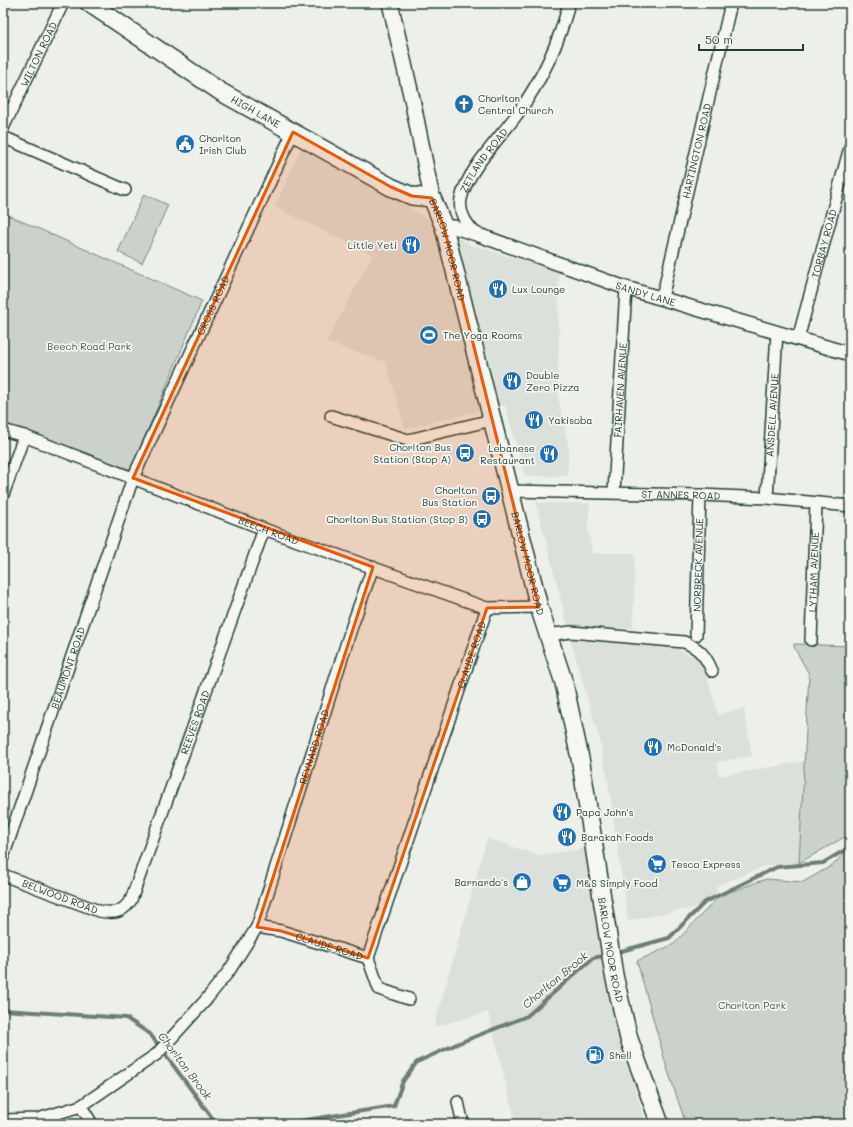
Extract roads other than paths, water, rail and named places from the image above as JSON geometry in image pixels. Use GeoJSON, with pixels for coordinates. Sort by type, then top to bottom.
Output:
{"type":"FeatureCollection","features":[{"type":"Feature","properties":{"kind":"main road","name":"BARLOW MOOR ROAD"},"geometry":{"type":"LineString","coordinates":[[390,3],[412,99],[432,198],[444,227],[539,607],[564,683],[574,730],[614,975],[631,1047],[660,1124]]}},
{"type":"Feature","properties":{"kind":"main road","name":"HIGH LANE"},"geometry":{"type":"LineString","coordinates":[[94,4],[221,92],[391,187],[412,196],[432,198]]}},
{"type":"Feature","properties":{"kind":"street","name":"WILTON ROAD"},"geometry":{"type":"LineString","coordinates":[[3,128],[63,3]]}},
{"type":"Feature","properties":{"kind":"street","name":"ZETLAND ROAD"},"geometry":{"type":"LineString","coordinates":[[476,234],[461,213],[461,199],[467,180],[518,113],[540,78],[556,49],[569,3]]}},
{"type":"Feature","properties":{"kind":"street","name":"HARTINGTON ROAD"},"geometry":{"type":"LineString","coordinates":[[662,298],[731,3]]}},
{"type":"Feature","properties":{"kind":"street","name":"CROSS ROAD"},"geometry":{"type":"LineString","coordinates":[[133,478],[293,132]]}},
{"type":"Feature","properties":{"kind":"street"},"geometry":{"type":"LineString","coordinates":[[3,137],[125,190]]}},
{"type":"Feature","properties":{"kind":"street","name":"TORBAY ROAD"},"geometry":{"type":"LineString","coordinates":[[798,339],[850,147]]}},
{"type":"Feature","properties":{"kind":"street","name":"SANDY LANE"},"geometry":{"type":"LineString","coordinates":[[444,227],[454,227],[476,234],[626,288],[850,354]]}},
{"type":"Feature","properties":{"kind":"street","name":"FAIRHAVEN AVENUE"},"geometry":{"type":"LineString","coordinates":[[614,492],[626,288]]}},
{"type":"Feature","properties":{"kind":"street","name":"ANSDELL AVENUE"},"geometry":{"type":"LineString","coordinates":[[767,498],[777,332]]}},
{"type":"Feature","properties":{"kind":"street"},"geometry":{"type":"LineString","coordinates":[[330,416],[408,440],[492,420]]}},
{"type":"Feature","properties":{"kind":"street","name":"BEECH ROAD"},"geometry":{"type":"LineString","coordinates":[[3,430],[24,436],[264,529],[487,608],[539,607]]}},
{"type":"Feature","properties":{"kind":"street"},"geometry":{"type":"LineString","coordinates":[[3,495],[24,436]]}},
{"type":"Feature","properties":{"kind":"street","name":"BEAUMONT ROAD"},"geometry":{"type":"LineString","coordinates":[[3,857],[133,478]]}},
{"type":"Feature","properties":{"kind":"street","name":"ST ANNES ROAD"},"geometry":{"type":"LineString","coordinates":[[511,491],[700,495],[767,498],[850,506]]}},
{"type":"Feature","properties":{"kind":"street","name":"NORBRECK AVENUE"},"geometry":{"type":"LineString","coordinates":[[696,635],[700,495]]}},
{"type":"Feature","properties":{"kind":"street","name":"LYTHAM AVENUE"},"geometry":{"type":"LineString","coordinates":[[811,640],[816,503]]}},
{"type":"Feature","properties":{"kind":"street","name":"REEVES ROAD"},"geometry":{"type":"LineString","coordinates":[[119,912],[125,908],[130,900],[264,529]]}},
{"type":"Feature","properties":{"kind":"street","name":"REYNARD ROAD"},"geometry":{"type":"LineString","coordinates":[[257,927],[342,656],[373,567]]}},
{"type":"Feature","properties":{"kind":"street","name":"CLAUDE ROAD"},"geometry":{"type":"LineString","coordinates":[[257,927],[281,931],[368,958],[487,608]]}},
{"type":"Feature","properties":{"kind":"street"},"geometry":{"type":"LineString","coordinates":[[547,635],[571,632],[684,642],[698,649],[704,654],[712,671]]}},
{"type":"Feature","properties":{"kind":"street","name":"BELWOOD ROAD"},"geometry":{"type":"LineString","coordinates":[[3,876],[99,911],[109,913],[119,912]]}},
{"type":"Feature","properties":{"kind":"street"},"geometry":{"type":"LineString","coordinates":[[3,1120],[38,1119],[81,1106],[157,1054],[166,1046],[229,971],[257,927]]}},
{"type":"Feature","properties":{"kind":"street"},"geometry":{"type":"LineString","coordinates":[[368,958],[379,989],[409,999]]}},
{"type":"Feature","properties":{"kind":"street"},"geometry":{"type":"LineString","coordinates":[[458,1102],[463,1124]]}},
{"type":"Feature","properties":{"kind":"street"},"geometry":{"type":"LineString","coordinates":[[81,1106],[92,1124]]}},
{"type":"Feature","properties":{"kind":"waterway","name":"Chorlton Brook"},"geometry":{"type":"LineString","coordinates":[[614,953],[669,938],[705,902],[777,867],[823,863],[850,847]]}},
{"type":"Feature","properties":{"kind":"waterway","name":"Chorlton Brook"},"geometry":{"type":"LineString","coordinates":[[281,1124],[394,1106],[403,1081],[417,1062],[459,1043],[527,1016],[593,958],[607,955]]}},
{"type":"Feature","properties":{"kind":"waterway","name":"Chorlton Brook"},"geometry":{"type":"LineString","coordinates":[[3,1010],[126,1018],[150,1034],[213,1119],[257,1124]]}},
{"type":"Feature","properties":{"kind":"place","name":"Chorlton Central Church"},"geometry":{"type":"Point","coordinates":[464,104]}},
{"type":"Feature","properties":{"kind":"place","name":"Chorlton Irish Club"},"geometry":{"type":"Point","coordinates":[185,144]}},
{"type":"Feature","properties":{"kind":"place","name":"Little Yeti"},"geometry":{"type":"Point","coordinates":[411,245]}},
{"type":"Feature","properties":{"kind":"place","name":"Lux Lounge"},"geometry":{"type":"Point","coordinates":[498,289]}},
{"type":"Feature","properties":{"kind":"place","name":"The Yoga Rooms"},"geometry":{"type":"Point","coordinates":[429,335]}},
{"type":"Feature","properties":{"kind":"place","name":"Double Zero Pizza"},"geometry":{"type":"Point","coordinates":[512,381]}},
{"type":"Feature","properties":{"kind":"place","name":"Yakisoba"},"geometry":{"type":"Point","coordinates":[534,420]}},
{"type":"Feature","properties":{"kind":"place","name":"Chorlton Bus Station (Stop A)"},"geometry":{"type":"Point","coordinates":[465,453]}},
{"type":"Feature","properties":{"kind":"place","name":"Lebanese Restaurant"},"geometry":{"type":"Point","coordinates":[549,454]}},
{"type":"Feature","properties":{"kind":"place","name":"Chorlton Bus Station"},"geometry":{"type":"Point","coordinates":[491,496]}},
{"type":"Feature","properties":{"kind":"place","name":"Chorlton Bus Station (Stop B)"},"geometry":{"type":"Point","coordinates":[482,519]}},
{"type":"Feature","properties":{"kind":"place","name":"McDonald's"},"geometry":{"type":"Point","coordinates":[653,747]}},
{"type":"Feature","properties":{"kind":"place","name":"Papa John's"},"geometry":{"type":"Point","coordinates":[562,812]}},
{"type":"Feature","properties":{"kind":"place","name":"Barakah Foods"},"geometry":{"type":"Point","coordinates":[567,837]}},
{"type":"Feature","properties":{"kind":"place","name":"Tesco Express"},"geometry":{"type":"Point","coordinates":[657,864]}},
{"type":"Feature","properties":{"kind":"place","name":"Barnardo's"},"geometry":{"type":"Point","coordinates":[522,882]}},
{"type":"Feature","properties":{"kind":"place","name":"M&S Simply Food"},"geometry":{"type":"Point","coordinates":[562,883]}},
{"type":"Feature","properties":{"kind":"place","name":"Shell"},"geometry":{"type":"Point","coordinates":[595,1055]}},
{"type":"Feature","properties":{"kind":"park label","name":"Beech Road Park"},"geometry":{"type":"Point","coordinates":[89,346]}},
{"type":"Feature","properties":{"kind":"park label","name":"Chorlton Park"},"geometry":{"type":"Point","coordinates":[752,1005]}}]}
